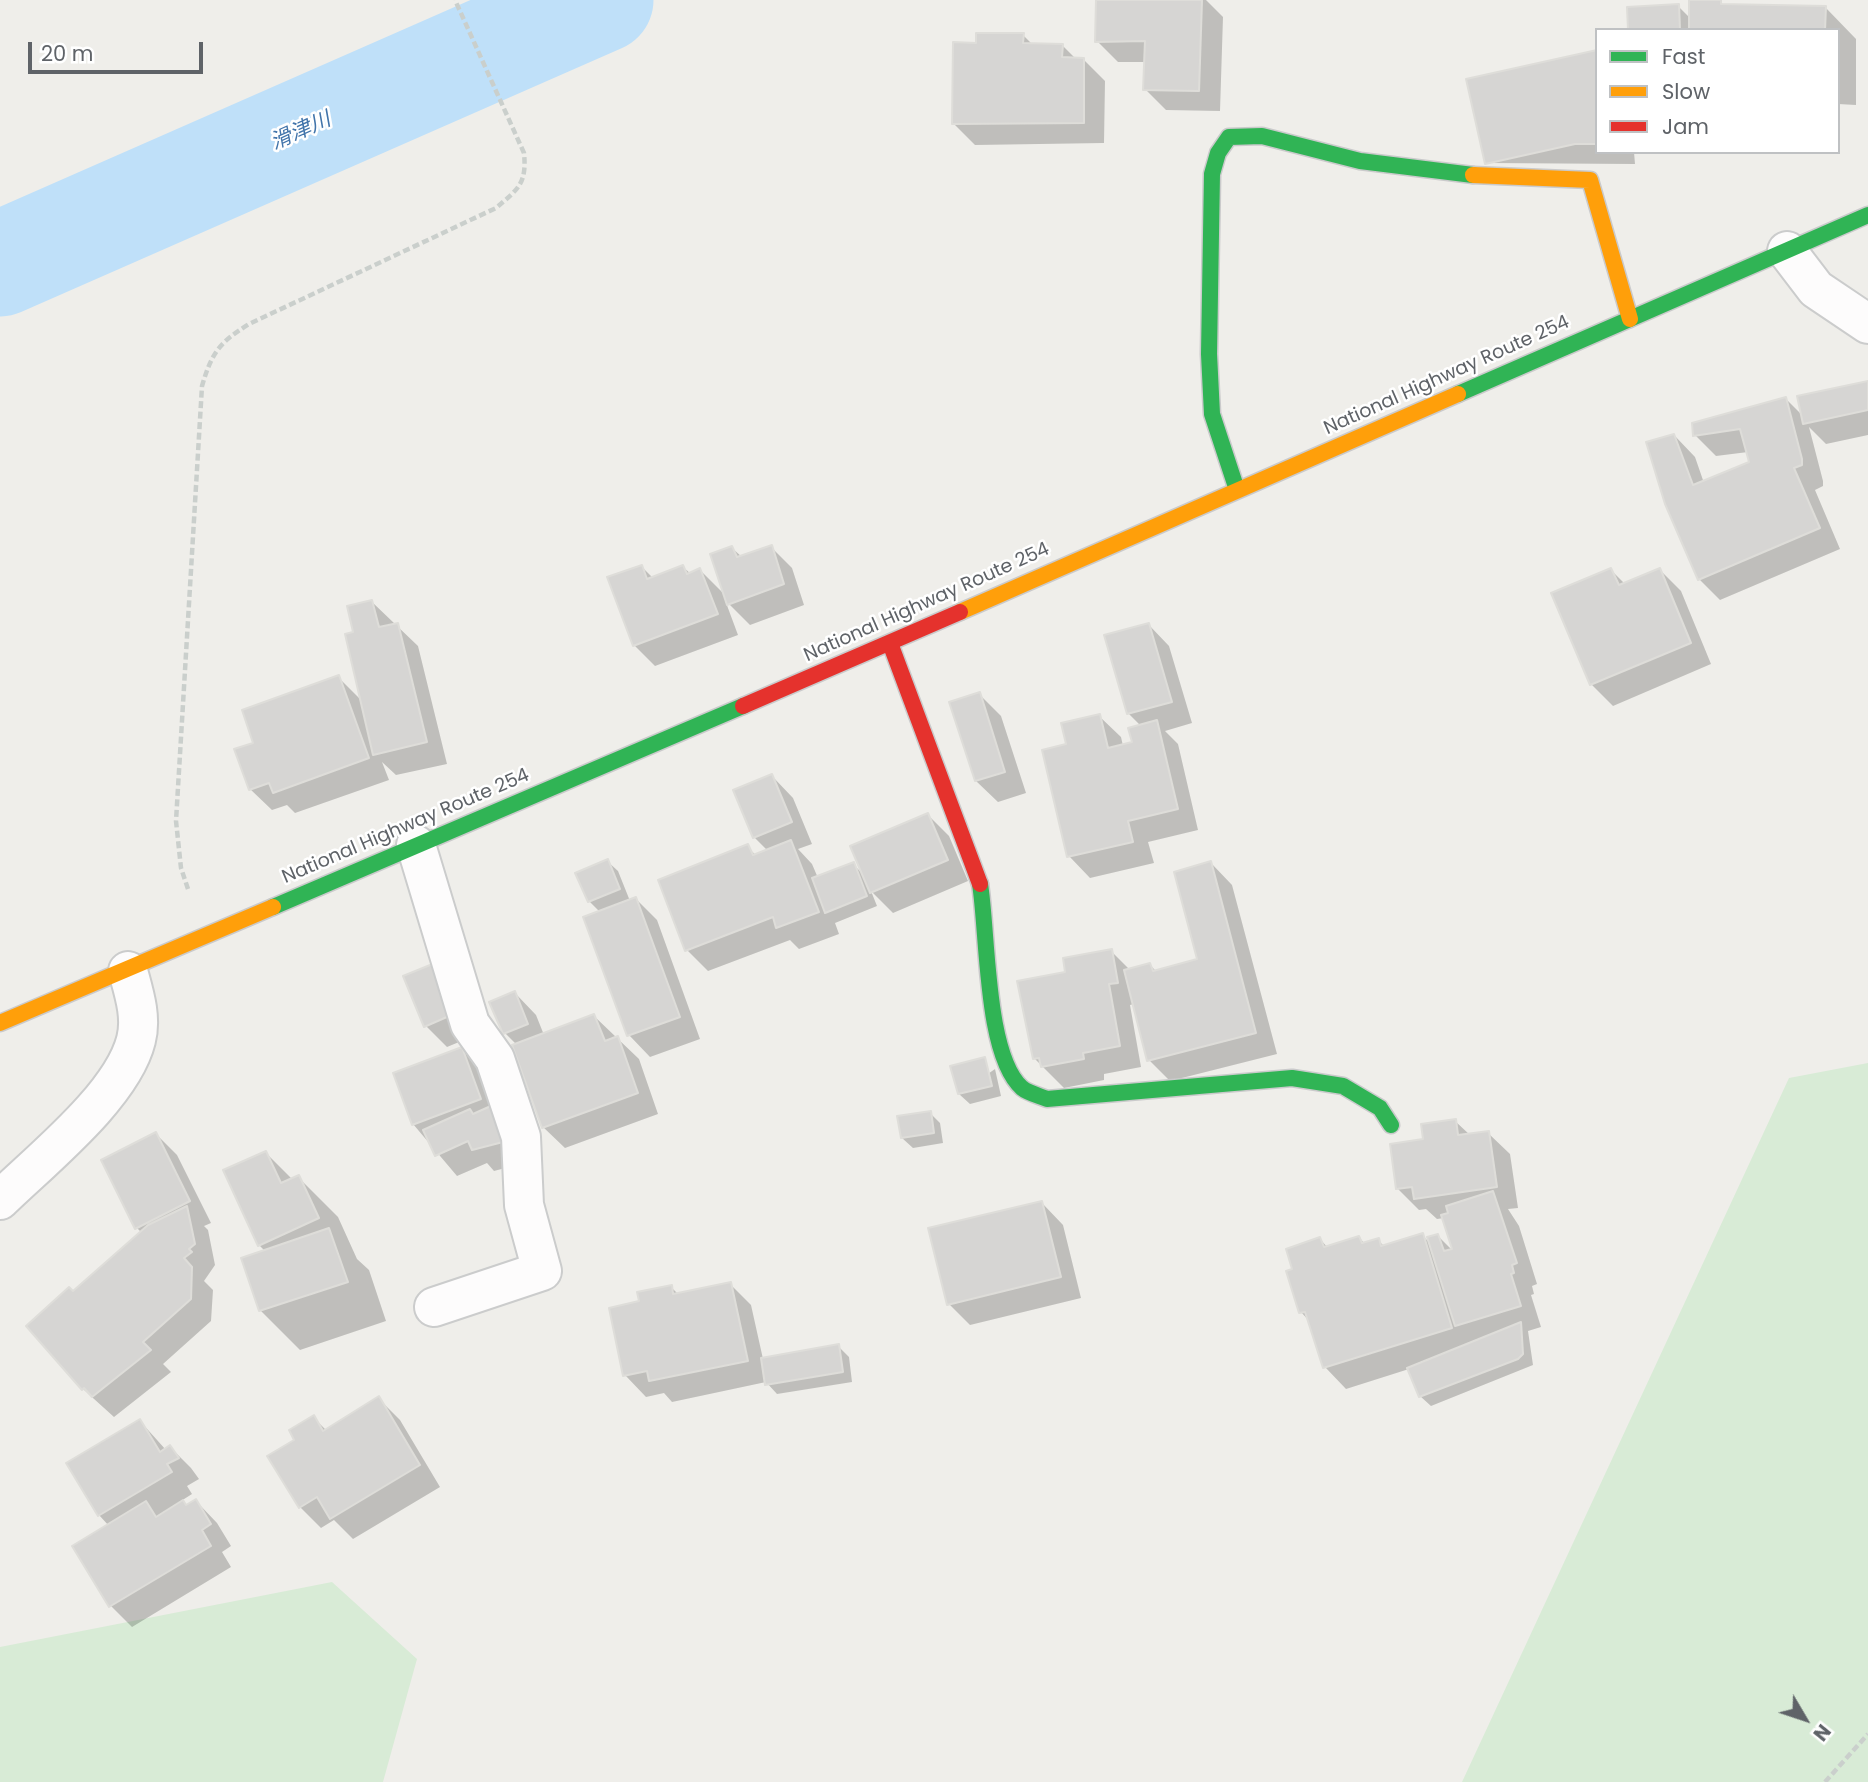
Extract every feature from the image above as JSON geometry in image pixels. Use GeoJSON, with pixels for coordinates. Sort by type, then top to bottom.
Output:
{"type":"FeatureCollection","features":[{"type":"Feature","properties":{"kind":"main road"},"geometry":{"type":"LineString","coordinates":[[1237,491],[1213,414],[1209,354],[1212,174],[1218,153],[1229,137],[1250,134],[1360,161],[1500,177],[1590,180],[1630,319]]}},
{"type":"Feature","properties":{"kind":"main road","name":"National Highway Route 254"},"geometry":{"type":"LineString","coordinates":[[0,1023],[128,971],[890,643],[1868,215]]}},
{"type":"Feature","properties":{"kind":"main road"},"geometry":{"type":"LineString","coordinates":[[890,643],[979,885],[993,1012],[1006,1066],[1023,1089],[1047,1099],[1292,1078],[1343,1086],[1380,1108],[1391,1125]]}},
{"type":"Feature","properties":{"kind":"street"},"geometry":{"type":"LineString","coordinates":[[1787,251],[1816,289],[1868,324]]}},
{"type":"Feature","properties":{"kind":"street"},"geometry":{"type":"LineString","coordinates":[[416,845],[470,1024],[495,1059],[521,1137],[524,1205],[542,1271],[434,1307]]}},
{"type":"Feature","properties":{"kind":"street"},"geometry":{"type":"LineString","coordinates":[[0,1200],[102,1100],[122,1072],[136,1040],[138,1007],[128,971]]}},
{"type":"Feature","properties":{"kind":"path"},"geometry":{"type":"LineString","coordinates":[[203,938],[181,869],[176,821],[202,386],[209,360],[223,340],[249,324],[496,208],[517,189],[526,175],[524,153],[455,0]]}},
{"type":"Feature","properties":{"kind":"path"},"geometry":{"type":"LineString","coordinates":[[1825,1782],[1868,1734]]}},
{"type":"Feature","properties":{"kind":"green space"},"geometry":{"type":"Polygon","coordinates":[[[1868,1063],[1868,1782],[1462,1782],[1789,1078],[1868,1063]]]}},
{"type":"Feature","properties":{"kind":"green space"},"geometry":{"type":"Polygon","coordinates":[[[332,1582],[417,1659],[383,1782],[0,1782],[0,1647],[332,1582]]]}},
{"type":"Feature","properties":{"kind":"building"},"geometry":{"type":"Polygon","coordinates":[[[1096,0],[1202,0],[1199,91],[1143,90],[1145,41],[1095,42],[1096,0]]]}},
{"type":"Feature","properties":{"kind":"building"},"geometry":{"type":"Polygon","coordinates":[[[1689,0],[1721,0],[1721,4],[1826,6],[1825,28],[1689,28],[1689,0]]]}},
{"type":"Feature","properties":{"kind":"building"},"geometry":{"type":"Polygon","coordinates":[[[1679,4],[1680,28],[1628,28],[1627,7],[1679,4]]]}},
{"type":"Feature","properties":{"kind":"building"},"geometry":{"type":"Polygon","coordinates":[[[976,33],[1024,33],[1023,43],[1063,44],[1062,57],[1084,58],[1084,123],[952,124],[953,42],[976,43],[976,33]]]}},
{"type":"Feature","properties":{"kind":"building"},"geometry":{"type":"Polygon","coordinates":[[[1595,50],[1595,144],[1575,144],[1485,164],[1466,79],[1595,50]]]}},
{"type":"Feature","properties":{"kind":"building"},"geometry":{"type":"Polygon","coordinates":[[[1868,381],[1868,410],[1803,424],[1797,396],[1868,381]]]}},
{"type":"Feature","properties":{"kind":"building"},"geometry":{"type":"Polygon","coordinates":[[[1786,397],[1802,459],[1802,465],[1794,468],[1820,528],[1698,580],[1665,504],[1646,442],[1674,434],[1693,485],[1749,462],[1740,429],[1693,436],[1692,423],[1786,397]]]}},
{"type":"Feature","properties":{"kind":"building"},"geometry":{"type":"Polygon","coordinates":[[[772,545],[784,584],[727,605],[710,554],[732,546],[737,557],[772,545]]]}},
{"type":"Feature","properties":{"kind":"building"},"geometry":{"type":"Polygon","coordinates":[[[642,565],[647,579],[683,565],[687,574],[700,568],[718,614],[633,646],[607,577],[642,565]]]}},
{"type":"Feature","properties":{"kind":"building"},"geometry":{"type":"Polygon","coordinates":[[[1611,568],[1619,585],[1660,568],[1691,643],[1590,685],[1551,593],[1611,568]]]}},
{"type":"Feature","properties":{"kind":"building"},"geometry":{"type":"Polygon","coordinates":[[[372,600],[379,627],[398,623],[427,742],[373,755],[345,634],[353,632],[347,606],[372,600]]]}},
{"type":"Feature","properties":{"kind":"building"},"geometry":{"type":"Polygon","coordinates":[[[1149,623],[1172,702],[1127,714],[1104,635],[1149,623]]]}},
{"type":"Feature","properties":{"kind":"building"},"geometry":{"type":"Polygon","coordinates":[[[339,675],[369,758],[273,793],[269,783],[249,790],[234,749],[253,743],[242,710],[339,675]]]}},
{"type":"Feature","properties":{"kind":"building"},"geometry":{"type":"Polygon","coordinates":[[[980,692],[1005,772],[975,781],[949,702],[980,692]]]}},
{"type":"Feature","properties":{"kind":"building"},"geometry":{"type":"Polygon","coordinates":[[[1100,714],[1108,748],[1132,742],[1128,728],[1157,720],[1178,809],[1128,821],[1133,842],[1067,857],[1042,750],[1066,744],[1061,723],[1100,714]]]}},
{"type":"Feature","properties":{"kind":"building"},"geometry":{"type":"Polygon","coordinates":[[[772,774],[792,822],[753,838],[733,790],[772,774]]]}},
{"type":"Feature","properties":{"kind":"building"},"geometry":{"type":"Polygon","coordinates":[[[928,813],[948,860],[870,893],[850,846],[928,813]]]}},
{"type":"Feature","properties":{"kind":"building"},"geometry":{"type":"Polygon","coordinates":[[[791,840],[819,912],[776,928],[773,917],[685,951],[658,880],[748,844],[753,855],[791,840]]]}},
{"type":"Feature","properties":{"kind":"building"},"geometry":{"type":"Polygon","coordinates":[[[608,859],[620,889],[588,902],[575,873],[608,859]]]}},
{"type":"Feature","properties":{"kind":"building"},"geometry":{"type":"Polygon","coordinates":[[[1211,861],[1256,1033],[1147,1061],[1124,970],[1150,963],[1153,971],[1197,959],[1174,872],[1211,861]]]}},
{"type":"Feature","properties":{"kind":"building"},"geometry":{"type":"Polygon","coordinates":[[[854,862],[867,896],[825,913],[812,878],[854,862]]]}},
{"type":"Feature","properties":{"kind":"building"},"geometry":{"type":"Polygon","coordinates":[[[636,897],[680,1017],[627,1036],[583,917],[636,897]]]}},
{"type":"Feature","properties":{"kind":"building"},"geometry":{"type":"Polygon","coordinates":[[[1112,949],[1118,983],[1109,984],[1120,1046],[1083,1053],[1084,1059],[1041,1067],[1039,1058],[1033,1059],[1017,981],[1065,972],[1063,958],[1112,949]]]}},
{"type":"Feature","properties":{"kind":"building"},"geometry":{"type":"Polygon","coordinates":[[[435,963],[456,1013],[424,1027],[403,976],[435,963]]]}},
{"type":"Feature","properties":{"kind":"building"},"geometry":{"type":"Polygon","coordinates":[[[515,991],[528,1024],[503,1034],[489,1002],[515,991]]]}},
{"type":"Feature","properties":{"kind":"building"},"geometry":{"type":"Polygon","coordinates":[[[594,1014],[605,1041],[618,1036],[638,1093],[542,1128],[512,1045],[594,1014]]]}},
{"type":"Feature","properties":{"kind":"building"},"geometry":{"type":"Polygon","coordinates":[[[462,1047],[481,1099],[412,1125],[393,1073],[462,1047]]]}},
{"type":"Feature","properties":{"kind":"building"},"geometry":{"type":"Polygon","coordinates":[[[985,1057],[992,1086],[958,1094],[950,1066],[985,1057]]]}},
{"type":"Feature","properties":{"kind":"building"},"geometry":{"type":"Polygon","coordinates":[[[493,1105],[503,1142],[472,1150],[468,1141],[435,1156],[423,1130],[470,1109],[473,1114],[493,1105]]]}},
{"type":"Feature","properties":{"kind":"building"},"geometry":{"type":"Polygon","coordinates":[[[931,1111],[934,1133],[901,1138],[897,1116],[931,1111]]]}},
{"type":"Feature","properties":{"kind":"building"},"geometry":{"type":"Polygon","coordinates":[[[1456,1119],[1458,1135],[1489,1131],[1497,1187],[1414,1199],[1412,1187],[1396,1189],[1390,1144],[1423,1139],[1421,1124],[1456,1119]]]}},
{"type":"Feature","properties":{"kind":"building"},"geometry":{"type":"Polygon","coordinates":[[[156,1132],[190,1201],[135,1229],[101,1160],[156,1132]]]}},
{"type":"Feature","properties":{"kind":"building"},"geometry":{"type":"Polygon","coordinates":[[[266,1151],[281,1183],[299,1175],[319,1218],[258,1246],[223,1170],[266,1151]]]}},
{"type":"Feature","properties":{"kind":"building"},"geometry":{"type":"Polygon","coordinates":[[[1493,1191],[1517,1263],[1512,1265],[1514,1273],[1511,1274],[1521,1306],[1455,1326],[1427,1237],[1438,1234],[1444,1251],[1452,1249],[1441,1215],[1448,1213],[1446,1206],[1493,1191]]]}},
{"type":"Feature","properties":{"kind":"building"},"geometry":{"type":"Polygon","coordinates":[[[1042,1201],[1061,1277],[947,1305],[928,1228],[1042,1201]]]}},
{"type":"Feature","properties":{"kind":"building"},"geometry":{"type":"Polygon","coordinates":[[[187,1206],[195,1244],[189,1249],[192,1252],[184,1258],[192,1267],[191,1299],[143,1342],[151,1350],[92,1397],[84,1388],[82,1390],[26,1326],[69,1287],[73,1291],[148,1225],[187,1206]]]}},
{"type":"Feature","properties":{"kind":"building"},"geometry":{"type":"Polygon","coordinates":[[[329,1228],[348,1282],[259,1311],[241,1258],[329,1228]]]}},
{"type":"Feature","properties":{"kind":"building"},"geometry":{"type":"Polygon","coordinates":[[[1423,1233],[1452,1328],[1323,1368],[1305,1312],[1299,1313],[1286,1271],[1292,1269],[1286,1249],[1320,1237],[1324,1247],[1359,1236],[1362,1243],[1379,1238],[1381,1246],[1423,1233]]]}},
{"type":"Feature","properties":{"kind":"building"},"geometry":{"type":"Polygon","coordinates":[[[731,1282],[748,1361],[649,1381],[647,1371],[623,1376],[609,1308],[639,1301],[637,1292],[672,1285],[673,1294],[731,1282]]]}},
{"type":"Feature","properties":{"kind":"building"},"geometry":{"type":"Polygon","coordinates":[[[1521,1322],[1523,1354],[1518,1359],[1419,1397],[1407,1368],[1521,1322]]]}},
{"type":"Feature","properties":{"kind":"building"},"geometry":{"type":"Polygon","coordinates":[[[839,1344],[843,1372],[765,1385],[761,1358],[839,1344]]]}},
{"type":"Feature","properties":{"kind":"building"},"geometry":{"type":"Polygon","coordinates":[[[379,1396],[420,1465],[330,1519],[317,1497],[299,1508],[267,1456],[294,1440],[289,1430],[314,1415],[323,1431],[379,1396]]]}},
{"type":"Feature","properties":{"kind":"building"},"geometry":{"type":"Polygon","coordinates":[[[140,1419],[160,1452],[170,1445],[179,1458],[167,1464],[172,1472],[98,1516],[66,1463],[140,1419]]]}},
{"type":"Feature","properties":{"kind":"building"},"geometry":{"type":"Polygon","coordinates":[[[196,1499],[211,1524],[202,1530],[211,1546],[109,1607],[72,1546],[146,1501],[156,1517],[183,1500],[186,1505],[196,1499]]]}},
{"type":"Feature","properties":{"kind":"waterway","name":"滑津川"},"geometry":{"type":"LineString","coordinates":[[0,264],[601,0]]}},
{"type":"Feature","properties":{"kind":"traffic: fast"},"geometry":{"type":"LineString","coordinates":[[1237,490],[1212,414],[1209,354],[1212,174],[1218,153],[1229,137],[1262,136],[1360,161],[1473,175]]}},
{"type":"Feature","properties":{"kind":"traffic: fast"},"geometry":{"type":"LineString","coordinates":[[1458,394],[1868,215]]}},
{"type":"Feature","properties":{"kind":"traffic: fast"},"geometry":{"type":"LineString","coordinates":[[273,907],[743,706]]}},
{"type":"Feature","properties":{"kind":"traffic: fast"},"geometry":{"type":"LineString","coordinates":[[980,884],[995,1022],[1010,1072],[1025,1090],[1047,1099],[1292,1078],[1343,1086],[1380,1108],[1391,1125]]}},
{"type":"Feature","properties":{"kind":"traffic: slow"},"geometry":{"type":"LineString","coordinates":[[1473,175],[1590,180],[1630,319]]}},
{"type":"Feature","properties":{"kind":"traffic: slow"},"geometry":{"type":"LineString","coordinates":[[960,612],[1458,394]]}},
{"type":"Feature","properties":{"kind":"traffic: slow"},"geometry":{"type":"LineString","coordinates":[[0,1023],[273,907]]}},
{"type":"Feature","properties":{"kind":"traffic: jam"},"geometry":{"type":"LineString","coordinates":[[743,706],[960,612]]}},
{"type":"Feature","properties":{"kind":"traffic: jam"},"geometry":{"type":"LineString","coordinates":[[890,643],[980,884]]}}]}
